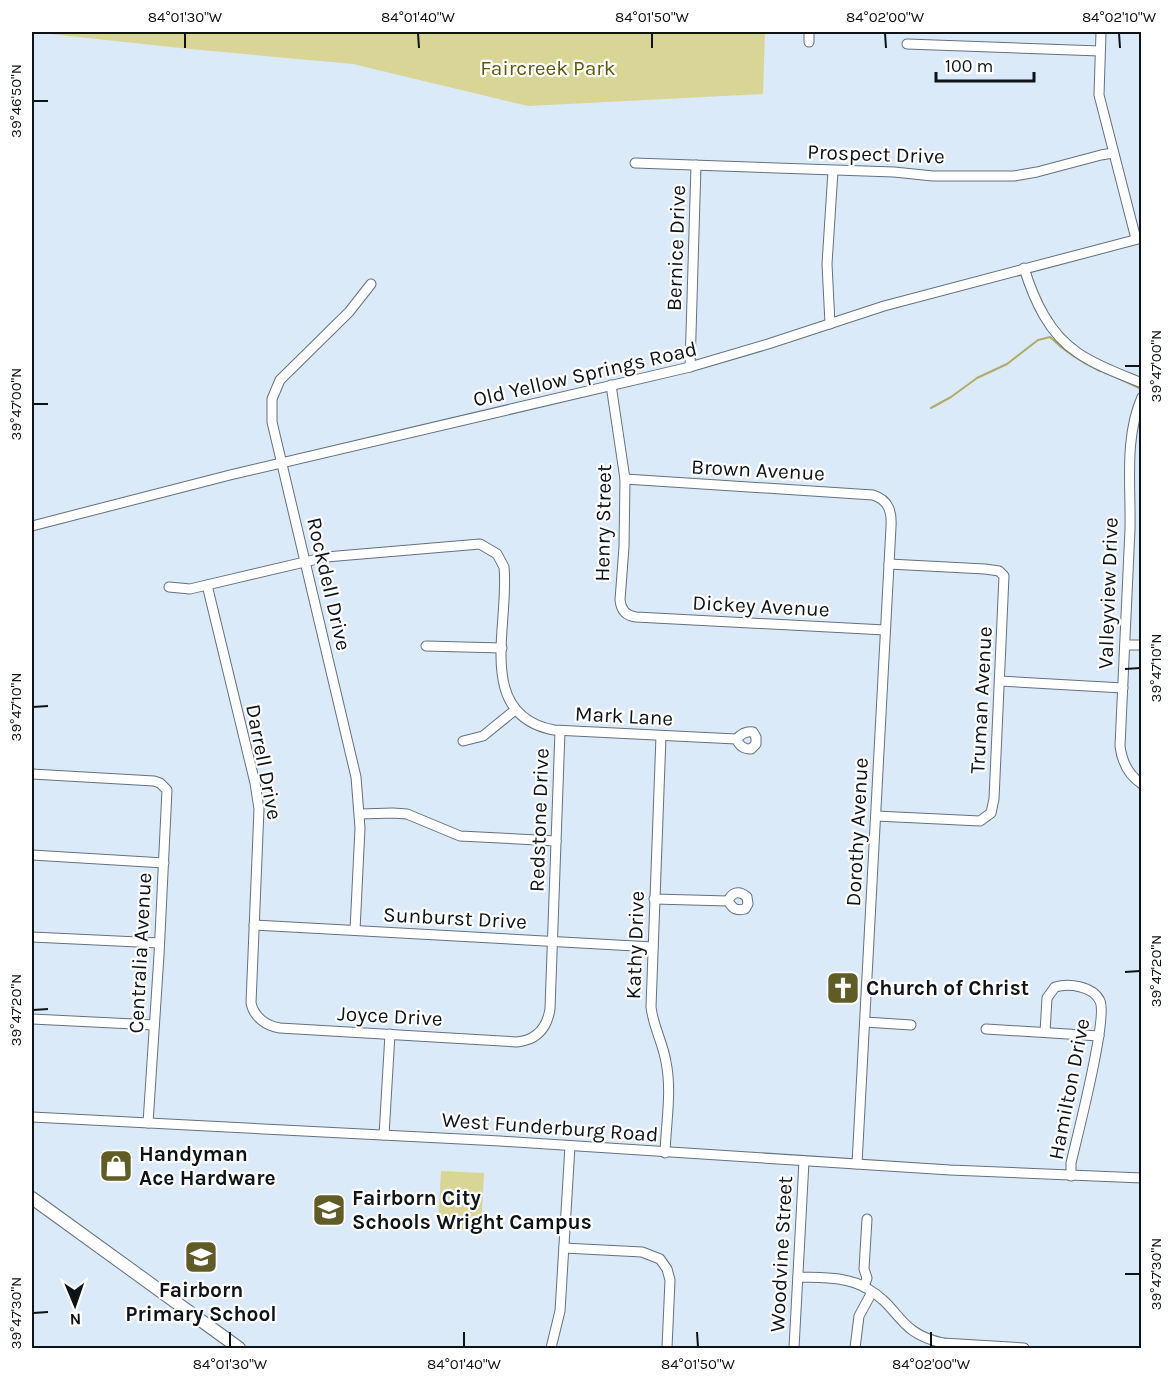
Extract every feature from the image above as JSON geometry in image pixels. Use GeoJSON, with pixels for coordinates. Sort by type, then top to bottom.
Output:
{"type":"FeatureCollection","features":[{"type":"Feature","properties":{"kind":"main road"},"geometry":{"type":"LineString","coordinates":[[32,1198],[239,1348]]}},
{"type":"Feature","properties":{"kind":"street"},"geometry":{"type":"LineString","coordinates":[[1101,32],[1098,85],[1113,153],[1139,238]]}},
{"type":"Feature","properties":{"kind":"street"},"geometry":{"type":"LineString","coordinates":[[907,44],[1100,51]]}},
{"type":"Feature","properties":{"kind":"street","name":"Prospect Drive"},"geometry":{"type":"LineString","coordinates":[[635,163],[933,176],[1014,176],[1113,153]]}},
{"type":"Feature","properties":{"kind":"street","name":"Bernice Drive"},"geometry":{"type":"LineString","coordinates":[[690,367],[696,165]]}},
{"type":"Feature","properties":{"kind":"street"},"geometry":{"type":"LineString","coordinates":[[830,324],[827,264],[833,171]]}},
{"type":"Feature","properties":{"kind":"street","name":"Old Yellow Springs Road"},"geometry":{"type":"LineString","coordinates":[[32,526],[282,462],[690,367],[758,348],[884,306],[1139,238]]}},
{"type":"Feature","properties":{"kind":"street"},"geometry":{"type":"LineString","coordinates":[[1024,268],[1040,310],[1058,335],[1076,352],[1088,359],[1142,383]]}},
{"type":"Feature","properties":{"kind":"street","name":"Rockdell Drive"},"geometry":{"type":"LineString","coordinates":[[355,930],[360,814],[354,767],[271,416],[272,399],[282,376],[350,312],[371,284]]}},
{"type":"Feature","properties":{"kind":"street","name":"Henry Street"},"geometry":{"type":"LineString","coordinates":[[611,385],[625,479],[624,547],[620,600],[625,613],[636,617]]}},
{"type":"Feature","properties":{"kind":"street","name":"Valleyview Drive"},"geometry":{"type":"LineString","coordinates":[[1142,397],[1131,442],[1120,752],[1127,770],[1134,779],[1142,783]]}},
{"type":"Feature","properties":{"kind":"street","name":"Brown Avenue"},"geometry":{"type":"LineString","coordinates":[[625,479],[873,495],[886,503]]}},
{"type":"Feature","properties":{"kind":"street","name":"Dorothy Avenue"},"geometry":{"type":"LineString","coordinates":[[857,1164],[889,564],[891,517],[886,503]]}},
{"type":"Feature","properties":{"kind":"street"},"geometry":{"type":"LineString","coordinates":[[169,587],[186,590],[326,557],[474,544],[487,546],[497,554],[504,572],[501,668],[503,686],[515,710],[483,736],[463,741]]}},
{"type":"Feature","properties":{"kind":"street","name":"Truman Avenue"},"geometry":{"type":"LineString","coordinates":[[876,816],[969,821],[986,819],[993,810],[1000,681],[1005,581],[1002,573],[993,570],[889,564]]}},
{"type":"Feature","properties":{"kind":"street","name":"Darrell Drive"},"geometry":{"type":"LineString","coordinates":[[207,585],[258,802],[259,840],[251,1002],[253,1010],[259,1017]]}},
{"type":"Feature","properties":{"kind":"street","name":"Dickey Avenue"},"geometry":{"type":"LineString","coordinates":[[636,617],[885,630]]}},
{"type":"Feature","properties":{"kind":"street"},"geometry":{"type":"LineString","coordinates":[[1125,645],[1142,645]]}},
{"type":"Feature","properties":{"kind":"street"},"geometry":{"type":"LineString","coordinates":[[426,646],[502,648]]}},
{"type":"Feature","properties":{"kind":"street"},"geometry":{"type":"LineString","coordinates":[[1000,681],[1123,688]]}},
{"type":"Feature","properties":{"kind":"street","name":"Mark Lane"},"geometry":{"type":"LineString","coordinates":[[515,710],[536,725],[560,731],[736,739]]}},
{"type":"Feature","properties":{"kind":"street","name":"Redstone Drive"},"geometry":{"type":"LineString","coordinates":[[523,1041],[539,1034],[545,1027],[549,1015],[560,731]]}},
{"type":"Feature","properties":{"kind":"street","name":"Kathy Drive"},"geometry":{"type":"LineString","coordinates":[[662,736],[651,1007],[668,1072],[665,1153]]}},
{"type":"Feature","properties":{"kind":"street","name":"Centralia Avenue"},"geometry":{"type":"LineString","coordinates":[[32,774],[154,781],[165,787],[168,795],[148,1123]]}},
{"type":"Feature","properties":{"kind":"street"},"geometry":{"type":"LineString","coordinates":[[360,814],[407,814],[459,836],[556,841]]}},
{"type":"Feature","properties":{"kind":"street"},"geometry":{"type":"LineString","coordinates":[[32,855],[164,863]]}},
{"type":"Feature","properties":{"kind":"street"},"geometry":{"type":"LineString","coordinates":[[654,899],[728,901]]}},
{"type":"Feature","properties":{"kind":"street","name":"Sunburst Drive"},"geometry":{"type":"LineString","coordinates":[[254,925],[653,947]]}},
{"type":"Feature","properties":{"kind":"street"},"geometry":{"type":"LineString","coordinates":[[32,937],[159,944]]}},
{"type":"Feature","properties":{"kind":"street","name":"Hamilton Drive"},"geometry":{"type":"LineString","coordinates":[[1045,1032],[1048,994],[1055,987],[1066,985],[1086,989],[1101,1002],[1099,1036],[1071,1163],[1071,1176]]}},
{"type":"Feature","properties":{"kind":"street","name":"Joyce Drive"},"geometry":{"type":"LineString","coordinates":[[259,1017],[269,1025],[280,1028],[523,1041]]}},
{"type":"Feature","properties":{"kind":"street"},"geometry":{"type":"LineString","coordinates":[[32,1019],[154,1025]]}},
{"type":"Feature","properties":{"kind":"street"},"geometry":{"type":"LineString","coordinates":[[865,1022],[911,1025]]}},
{"type":"Feature","properties":{"kind":"street"},"geometry":{"type":"LineString","coordinates":[[986,1029],[1099,1036]]}},
{"type":"Feature","properties":{"kind":"street"},"geometry":{"type":"LineString","coordinates":[[384,1136],[390,1034]]}},
{"type":"Feature","properties":{"kind":"street","name":"West Funderburg Road"},"geometry":{"type":"LineString","coordinates":[[32,1117],[570,1146],[950,1170],[1142,1178]]}},
{"type":"Feature","properties":{"kind":"street"},"geometry":{"type":"LineString","coordinates":[[551,1348],[560,1311],[570,1146]]}},
{"type":"Feature","properties":{"kind":"street","name":"Woodvine Street"},"geometry":{"type":"LineString","coordinates":[[794,1348],[804,1161]]}},
{"type":"Feature","properties":{"kind":"street"},"geometry":{"type":"LineString","coordinates":[[855,1348],[859,1316],[868,1289],[864,1269],[867,1219]]}},
{"type":"Feature","properties":{"kind":"street"},"geometry":{"type":"LineString","coordinates":[[564,1248],[642,1252],[660,1259],[667,1269],[670,1280],[667,1348]]}},
{"type":"Feature","properties":{"kind":"street"},"geometry":{"type":"LineString","coordinates":[[798,1276],[845,1280],[868,1289],[884,1301],[905,1326],[924,1338],[943,1343],[1023,1348]]}},
{"type":"Feature","properties":{"kind":"green space","name":"Faircreek Park"},"geometry":{"type":"Polygon","coordinates":[[[32,32],[765,32],[763,94],[528,106],[353,64],[32,32]]]}},
{"type":"Feature","properties":{"kind":"green space"},"geometry":{"type":"Polygon","coordinates":[[[441,1171],[484,1173],[481,1231],[438,1228],[441,1171]]]}},
{"type":"Feature","properties":{"kind":"waterway"},"geometry":{"type":"LineString","coordinates":[[931,408],[977,378],[1007,364],[1038,340],[1050,337],[1074,356],[1100,371]]}},
{"type":"Feature","properties":{"kind":"waterway"},"geometry":{"type":"LineString","coordinates":[[1114,376],[1139,388]]}},
{"type":"Feature","properties":{"kind":"place","name":"Church of Christ"},"geometry":{"type":"Point","coordinates":[843,988]}},
{"type":"Feature","properties":{"kind":"place","name":"Handyman Ace Hardware"},"geometry":{"type":"Point","coordinates":[116,1166]}},
{"type":"Feature","properties":{"kind":"place","name":"Fairborn City Schools Wright Campus"},"geometry":{"type":"Point","coordinates":[329,1210]}},
{"type":"Feature","properties":{"kind":"place","name":"Fairborn Primary School"},"geometry":{"type":"Point","coordinates":[201,1257]}}]}
